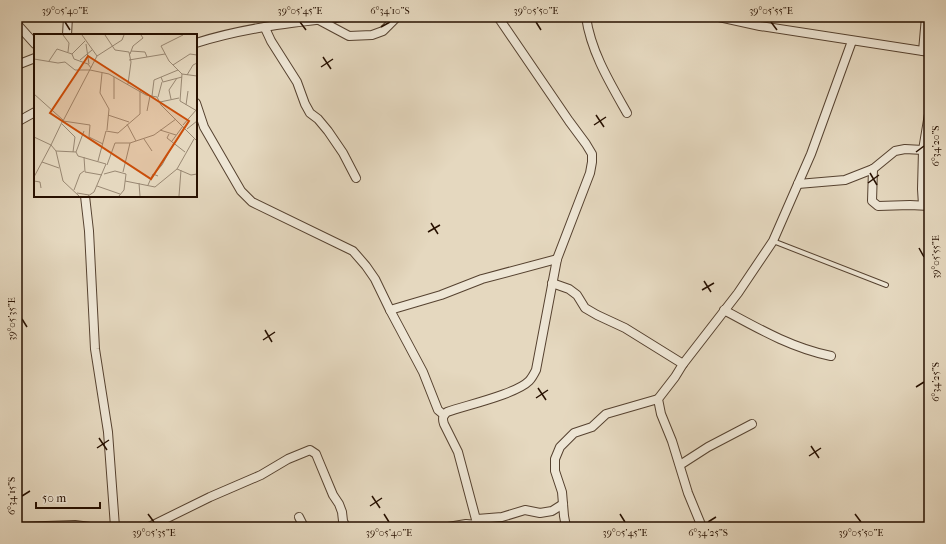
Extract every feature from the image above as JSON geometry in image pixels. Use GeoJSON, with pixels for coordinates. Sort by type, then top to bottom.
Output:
{"type":"FeatureCollection","features":[{"type":"Feature","properties":{"kind":"street"},"geometry":{"type":"LineString","coordinates":[[67,34],[68,17]]}},
{"type":"Feature","properties":{"kind":"street"},"geometry":{"type":"LineString","coordinates":[[197,43],[218,36],[344,17]]}},
{"type":"Feature","properties":{"kind":"street"},"geometry":{"type":"LineString","coordinates":[[318,20],[349,36],[372,35],[383,31],[397,17]]}},
{"type":"Feature","properties":{"kind":"street"},"geometry":{"type":"LineString","coordinates":[[478,524],[458,452],[444,424],[444,415],[447,412],[524,386],[531,380],[536,370],[557,259],[590,174],[592,162],[592,154],[586,144],[498,17]]}},
{"type":"Feature","properties":{"kind":"street"},"geometry":{"type":"LineString","coordinates":[[586,17],[595,49],[607,77],[627,112]]}},
{"type":"Feature","properties":{"kind":"street"},"geometry":{"type":"LineString","coordinates":[[719,17],[760,26],[926,52],[926,17]]}},
{"type":"Feature","properties":{"kind":"street"},"geometry":{"type":"LineString","coordinates":[[17,24],[34,43]]}},
{"type":"Feature","properties":{"kind":"street"},"geometry":{"type":"LineString","coordinates":[[265,28],[271,41],[297,82],[304,104],[310,113],[318,119],[328,131],[343,153],[356,178]]}},
{"type":"Feature","properties":{"kind":"street"},"geometry":{"type":"LineString","coordinates":[[566,527],[562,492],[555,471],[555,459],[560,447],[574,433],[592,427],[606,414],[658,399],[738,293],[773,242],[811,154],[852,41]]}},
{"type":"Feature","properties":{"kind":"street"},"geometry":{"type":"LineString","coordinates":[[17,65],[34,58]]}},
{"type":"Feature","properties":{"kind":"street"},"geometry":{"type":"LineString","coordinates":[[197,106],[204,127],[242,192],[252,202],[353,252],[366,266],[375,279],[423,372],[438,410],[444,415]]}},
{"type":"Feature","properties":{"kind":"street"},"geometry":{"type":"LineString","coordinates":[[17,122],[34,113]]}},
{"type":"Feature","properties":{"kind":"street"},"geometry":{"type":"LineString","coordinates":[[873,169],[872,200],[878,206],[926,206],[922,189],[923,150],[929,114]]}},
{"type":"Feature","properties":{"kind":"street"},"geometry":{"type":"LineString","coordinates":[[798,184],[845,180],[873,169],[895,151],[905,149],[923,150]]}},
{"type":"Feature","properties":{"kind":"street"},"geometry":{"type":"LineString","coordinates":[[85,197],[89,231],[95,349],[108,432],[115,527]]}},
{"type":"Feature","properties":{"kind":"street"},"geometry":{"type":"LineString","coordinates":[[390,310],[482,279],[557,259]]}},
{"type":"Feature","properties":{"kind":"street"},"geometry":{"type":"LineString","coordinates":[[552,283],[569,289],[577,295],[585,308],[625,328],[683,364]]}},
{"type":"Feature","properties":{"kind":"street"},"geometry":{"type":"LineString","coordinates":[[724,310],[784,341],[813,352],[831,356]]}},
{"type":"Feature","properties":{"kind":"street"},"geometry":{"type":"LineString","coordinates":[[658,399],[661,414],[672,441],[688,493],[702,527]]}},
{"type":"Feature","properties":{"kind":"street"},"geometry":{"type":"LineString","coordinates":[[680,465],[708,447],[752,424]]}},
{"type":"Feature","properties":{"kind":"street"},"geometry":{"type":"LineString","coordinates":[[149,527],[210,497],[261,475],[288,459],[310,450],[316,454],[333,495],[339,504],[346,527]]}},
{"type":"Feature","properties":{"kind":"street"},"geometry":{"type":"LineString","coordinates":[[448,527],[478,524],[525,510],[540,513],[552,511],[563,504]]}},
{"type":"Feature","properties":{"kind":"street"},"geometry":{"type":"LineString","coordinates":[[299,517],[304,527]]}},
{"type":"Feature","properties":{"kind":"street"},"geometry":{"type":"LineString","coordinates":[[17,527],[64,525],[90,527]]}},
{"type":"Feature","properties":{"kind":"lane"},"geometry":{"type":"LineString","coordinates":[[773,242],[886,285]]}}]}
